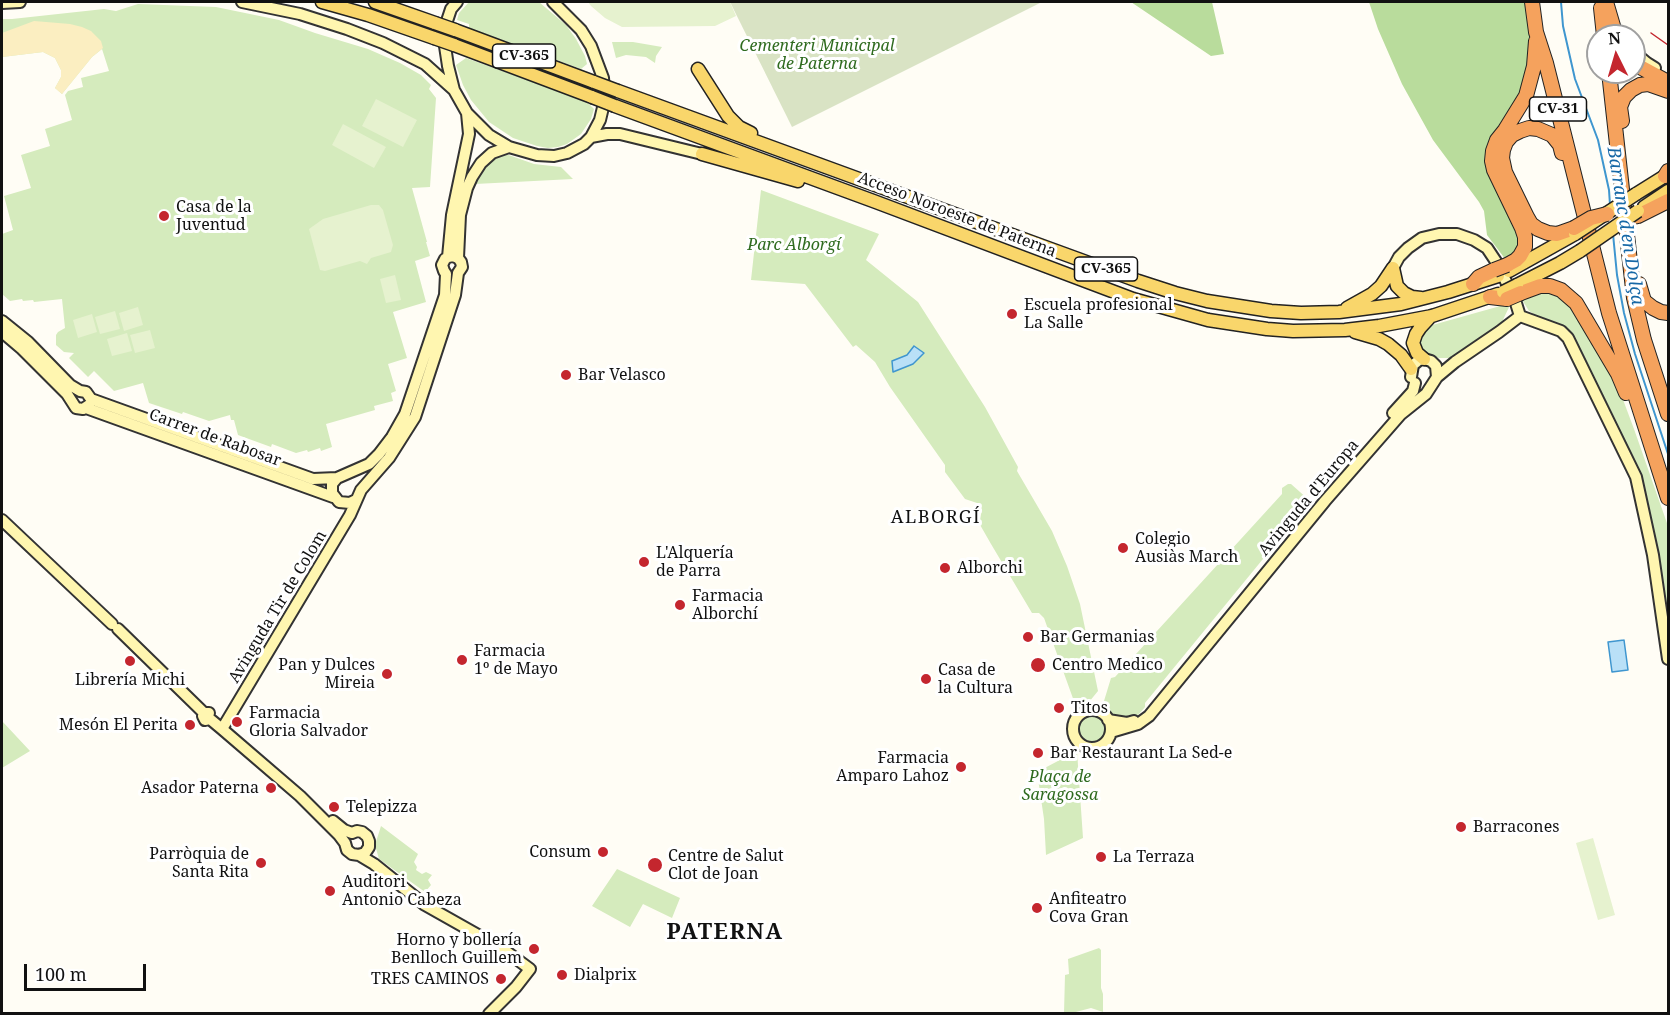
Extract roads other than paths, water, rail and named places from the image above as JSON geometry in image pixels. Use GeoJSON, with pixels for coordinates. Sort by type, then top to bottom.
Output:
{"type":"FeatureCollection","features":[{"type":"Feature","properties":{"kind":"highway","name":"CV-31"},"geometry":{"type":"LineString","coordinates":[[1532,2],[1536,32],[1617,340],[1668,498]]}},
{"type":"Feature","properties":{"kind":"highway"},"geometry":{"type":"LineString","coordinates":[[1600,2],[1603,24]]}},
{"type":"Feature","properties":{"kind":"highway"},"geometry":{"type":"LineString","coordinates":[[1606,2],[1612,24]]}},
{"type":"Feature","properties":{"kind":"highway"},"geometry":{"type":"LineString","coordinates":[[1473,285],[1479,277],[1502,270],[1516,260],[1525,247],[1522,228],[1494,170],[1492,161],[1497,140],[1526,96],[1534,66],[1536,32]]}},
{"type":"Feature","properties":{"kind":"highway"},"geometry":{"type":"LineString","coordinates":[[1646,70],[1668,82]]}},
{"type":"Feature","properties":{"kind":"highway"},"geometry":{"type":"LineString","coordinates":[[1610,84],[1634,297],[1668,414]]}},
{"type":"Feature","properties":{"kind":"highway"},"geometry":{"type":"LineString","coordinates":[[1620,161],[1624,145],[1620,107],[1624,97],[1640,85],[1648,84],[1668,91]]}},
{"type":"Feature","properties":{"kind":"highway"},"geometry":{"type":"LineString","coordinates":[[1584,216],[1576,206],[1560,145],[1552,135],[1529,128],[1512,135],[1503,150],[1505,172],[1527,217],[1538,229],[1557,234],[1575,231],[1591,218],[1606,214]]}},
{"type":"Feature","properties":{"kind":"highway"},"geometry":{"type":"LineString","coordinates":[[1635,215],[1668,201]]}},
{"type":"Feature","properties":{"kind":"highway"},"geometry":{"type":"LineString","coordinates":[[1630,263],[1638,278],[1644,302],[1661,312],[1668,313]]}},
{"type":"Feature","properties":{"kind":"highway"},"geometry":{"type":"LineString","coordinates":[[1500,296],[1519,289],[1550,286],[1561,290],[1576,303],[1618,374],[1650,457],[1659,472]]}},
{"type":"Feature","properties":{"kind":"main road","name":"Acceso Noroeste de Paterna"},"geometry":{"type":"LineString","coordinates":[[322,2],[368,15],[454,45],[1133,299],[1208,320],[1293,331],[1345,330],[1432,316],[1500,296]]}},
{"type":"Feature","properties":{"kind":"main road","name":"Acceso Noroeste de Paterna"},"geometry":{"type":"LineString","coordinates":[[375,2],[1175,293],[1237,307],[1271,311],[1339,312],[1391,306],[1473,285]]}},
{"type":"Feature","properties":{"kind":"main road"},"geometry":{"type":"LineString","coordinates":[[698,69],[734,122],[746,130],[786,146],[800,158]]}},
{"type":"Feature","properties":{"kind":"main road"},"geometry":{"type":"LineString","coordinates":[[702,154],[810,184],[883,210],[905,214]]}},
{"type":"Feature","properties":{"kind":"main road"},"geometry":{"type":"LineString","coordinates":[[1606,214],[1667,173]]}},
{"type":"Feature","properties":{"kind":"main road"},"geometry":{"type":"LineString","coordinates":[[1519,289],[1635,215],[1668,191]]}},
{"type":"Feature","properties":{"kind":"main road"},"geometry":{"type":"LineString","coordinates":[[1502,270],[1575,231]]}},
{"type":"Feature","properties":{"kind":"main road"},"geometry":{"type":"LineString","coordinates":[[1339,312],[1372,294],[1381,286],[1393,268]]}},
{"type":"Feature","properties":{"kind":"main road"},"geometry":{"type":"LineString","coordinates":[[1393,268],[1397,286],[1404,293],[1412,297],[1426,298]]}},
{"type":"Feature","properties":{"kind":"main road"},"geometry":{"type":"LineString","coordinates":[[1429,361],[1417,353],[1413,343],[1420,327],[1432,316]]}},
{"type":"Feature","properties":{"kind":"main road"},"geometry":{"type":"LineString","coordinates":[[1345,330],[1373,337],[1388,344],[1401,355],[1411,369]]}},
{"type":"Feature","properties":{"kind":"street"},"geometry":{"type":"LineString","coordinates":[[2,3],[20,2]]}},
{"type":"Feature","properties":{"kind":"street"},"geometry":{"type":"LineString","coordinates":[[242,2],[300,14],[383,43],[425,64],[454,90]]}},
{"type":"Feature","properties":{"kind":"street"},"geometry":{"type":"LineString","coordinates":[[457,2],[451,9],[443,33],[454,90],[467,113],[489,135],[509,147],[537,155],[554,156],[567,153],[584,144],[591,137],[600,120],[604,99],[603,78],[591,46],[581,30],[553,2]]}},
{"type":"Feature","properties":{"kind":"street"},"geometry":{"type":"LineString","coordinates":[[1613,2],[1613,12],[1618,24]]}},
{"type":"Feature","properties":{"kind":"street"},"geometry":{"type":"LineString","coordinates":[[1646,62],[1668,76]]}},
{"type":"Feature","properties":{"kind":"street"},"geometry":{"type":"LineString","coordinates":[[453,257],[452,215],[469,134],[467,113]]}},
{"type":"Feature","properties":{"kind":"street"},"geometry":{"type":"LineString","coordinates":[[591,137],[620,134],[702,154]]}},
{"type":"Feature","properties":{"kind":"street"},"geometry":{"type":"LineString","coordinates":[[453,257],[460,215],[472,177],[492,153],[509,147]]}},
{"type":"Feature","properties":{"kind":"street"},"geometry":{"type":"LineString","coordinates":[[1393,268],[1403,253],[1422,238],[1439,234],[1457,234],[1474,240],[1487,248],[1497,263],[1520,316],[1561,331],[1568,338],[1636,477],[1653,555],[1668,660]]}},
{"type":"Feature","properties":{"kind":"street"},"geometry":{"type":"LineString","coordinates":[[446,274],[452,276],[462,267],[461,262],[453,257]]}},
{"type":"Feature","properties":{"kind":"street"},"geometry":{"type":"LineString","coordinates":[[342,476],[351,475],[359,481],[358,495],[350,503],[343,503],[333,497],[332,484],[342,476],[369,464],[392,437],[405,414],[445,295],[446,274],[442,265],[443,262],[453,257]]}},
{"type":"Feature","properties":{"kind":"street","name":"Avinguda Tir de Colom"},"geometry":{"type":"LineString","coordinates":[[222,729],[350,515],[358,495],[389,458],[415,417],[455,295],[458,273]]}},
{"type":"Feature","properties":{"kind":"street","name":"Avinguda d'Europa"},"geometry":{"type":"LineString","coordinates":[[1111,732],[1138,724],[1149,716],[1325,501],[1401,414],[1426,394],[1435,380],[1455,362],[1520,316]]}},
{"type":"Feature","properties":{"kind":"street"},"geometry":{"type":"LineString","coordinates":[[2,321],[28,342],[70,385],[86,392],[88,404],[81,409],[76,408],[67,394],[2,332]]}},
{"type":"Feature","properties":{"kind":"street"},"geometry":{"type":"LineString","coordinates":[[1429,361],[1437,369],[1435,380],[1425,386],[1415,382],[1411,377],[1411,369],[1416,362],[1429,361],[1455,362]]}},
{"type":"Feature","properties":{"kind":"street","name":"Avinguda d'Europa"},"geometry":{"type":"LineString","coordinates":[[1108,720],[1127,723],[1137,720],[1146,713],[1328,487],[1413,391],[1415,382]]}},
{"type":"Feature","properties":{"kind":"street"},"geometry":{"type":"LineString","coordinates":[[72,401],[75,393],[80,391]]}},
{"type":"Feature","properties":{"kind":"street","name":"Carrer de Rabosar"},"geometry":{"type":"LineString","coordinates":[[88,404],[313,479],[342,476]]}},
{"type":"Feature","properties":{"kind":"street","name":"Carrer de Rabosar"},"geometry":{"type":"LineString","coordinates":[[88,404],[333,497]]}},
{"type":"Feature","properties":{"kind":"street"},"geometry":{"type":"LineString","coordinates":[[2,520],[207,716],[300,796],[344,830],[352,833]]}},
{"type":"Feature","properties":{"kind":"street"},"geometry":{"type":"LineString","coordinates":[[1085,711],[1097,711],[1106,716],[1111,732],[1106,741],[1097,747],[1086,747],[1078,741],[1073,730],[1076,719],[1085,711]]}},
{"type":"Feature","properties":{"kind":"street"},"geometry":{"type":"LineString","coordinates":[[300,796],[339,835],[347,850],[352,854],[374,864],[425,905],[502,949],[530,969],[489,1014]]}},
{"type":"Feature","properties":{"kind":"street"},"geometry":{"type":"LineString","coordinates":[[345,843],[347,837],[352,833],[362,832],[369,841],[374,864]]}},
{"type":"Feature","properties":{"kind":"street"},"geometry":{"type":"LineString","coordinates":[[358,855],[365,853],[369,847]]}},
{"type":"Feature","properties":{"kind":"water"},"geometry":{"type":"Polygon","coordinates":[[[914,346],[924,353],[913,364],[893,372],[892,361],[907,355],[914,346]]]}},
{"type":"Feature","properties":{"kind":"water"},"geometry":{"type":"Polygon","coordinates":[[[1624,640],[1628,670],[1612,672],[1608,642],[1624,640]]]}},
{"type":"Feature","properties":{"kind":"waterway","name":"Barranc d'en Dolça"},"geometry":{"type":"LineString","coordinates":[[1561,2],[1563,26],[1575,79],[1598,140],[1610,205]]}},
{"type":"Feature","properties":{"kind":"waterway","name":"Barranc d'en Dolça"},"geometry":{"type":"LineString","coordinates":[[1613,234],[1624,313],[1668,454]]}},
{"type":"Feature","properties":{"kind":"tram line"},"geometry":{"type":"LineString","coordinates":[[1651,33],[1668,45]]}},
{"type":"Feature","properties":{"kind":"place","name":"Casa de la Juventud"},"geometry":{"type":"Point","coordinates":[164,216]}},
{"type":"Feature","properties":{"kind":"place","name":"Escuela profesional La Salle"},"geometry":{"type":"Point","coordinates":[1012,314]}},
{"type":"Feature","properties":{"kind":"place","name":"Bar Velasco"},"geometry":{"type":"Point","coordinates":[566,375]}},
{"type":"Feature","properties":{"kind":"place","name":"Colegio Ausiàs March"},"geometry":{"type":"Point","coordinates":[1123,548]}},
{"type":"Feature","properties":{"kind":"place","name":"L'Alquería de Parra"},"geometry":{"type":"Point","coordinates":[644,562]}},
{"type":"Feature","properties":{"kind":"place","name":"Alborchi"},"geometry":{"type":"Point","coordinates":[945,568]}},
{"type":"Feature","properties":{"kind":"place","name":"Farmacia Alborchí"},"geometry":{"type":"Point","coordinates":[680,605]}},
{"type":"Feature","properties":{"kind":"place","name":"Bar Germanias"},"geometry":{"type":"Point","coordinates":[1028,637]}},
{"type":"Feature","properties":{"kind":"place","name":"Farmacia 1º de Mayo"},"geometry":{"type":"Point","coordinates":[462,660]}},
{"type":"Feature","properties":{"kind":"place","name":"Librería Michi"},"geometry":{"type":"Point","coordinates":[130,661]}},
{"type":"Feature","properties":{"kind":"place","name":"Centro Medico"},"geometry":{"type":"Point","coordinates":[1038,665]}},
{"type":"Feature","properties":{"kind":"place","name":"Pan y Dulces Mireia"},"geometry":{"type":"Point","coordinates":[387,674]}},
{"type":"Feature","properties":{"kind":"place","name":"Casa de la Cultura"},"geometry":{"type":"Point","coordinates":[926,679]}},
{"type":"Feature","properties":{"kind":"place","name":"Titos"},"geometry":{"type":"Point","coordinates":[1059,708]}},
{"type":"Feature","properties":{"kind":"place","name":"Farmacia Gloria Salvador"},"geometry":{"type":"Point","coordinates":[237,722]}},
{"type":"Feature","properties":{"kind":"place","name":"Mesón El Perita"},"geometry":{"type":"Point","coordinates":[190,725]}},
{"type":"Feature","properties":{"kind":"place","name":"Bar Restaurant La Sed-e"},"geometry":{"type":"Point","coordinates":[1038,753]}},
{"type":"Feature","properties":{"kind":"place","name":"Farmacia Amparo Lahoz"},"geometry":{"type":"Point","coordinates":[961,767]}},
{"type":"Feature","properties":{"kind":"place","name":"Asador Paterna"},"geometry":{"type":"Point","coordinates":[271,788]}},
{"type":"Feature","properties":{"kind":"place","name":"Telepizza"},"geometry":{"type":"Point","coordinates":[334,807]}},
{"type":"Feature","properties":{"kind":"place","name":"Barracones"},"geometry":{"type":"Point","coordinates":[1461,827]}},
{"type":"Feature","properties":{"kind":"place","name":"Consum"},"geometry":{"type":"Point","coordinates":[603,852]}},
{"type":"Feature","properties":{"kind":"place","name":"La Terraza"},"geometry":{"type":"Point","coordinates":[1101,857]}},
{"type":"Feature","properties":{"kind":"place","name":"Parròquia de Santa Rita"},"geometry":{"type":"Point","coordinates":[261,863]}},
{"type":"Feature","properties":{"kind":"place","name":"Centre de Salut Clot de Joan"},"geometry":{"type":"Point","coordinates":[655,865]}},
{"type":"Feature","properties":{"kind":"place","name":"Auditori Antonio Cabeza"},"geometry":{"type":"Point","coordinates":[330,891]}},
{"type":"Feature","properties":{"kind":"place","name":"Anfiteatro Cova Gran"},"geometry":{"type":"Point","coordinates":[1037,908]}},
{"type":"Feature","properties":{"kind":"place","name":"Horno y bollería Benlloch Guillem"},"geometry":{"type":"Point","coordinates":[534,949]}},
{"type":"Feature","properties":{"kind":"place","name":"Dialprix"},"geometry":{"type":"Point","coordinates":[562,975]}},
{"type":"Feature","properties":{"kind":"place","name":"TRES CAMINOS"},"geometry":{"type":"Point","coordinates":[501,979]}},
{"type":"Feature","properties":{"kind":"district","name":"ALBORGÍ"},"geometry":{"type":"Point","coordinates":[936,518]}},
{"type":"Feature","properties":{"kind":"district","name":"PATERNA"},"geometry":{"type":"Point","coordinates":[725,933]}},
{"type":"Feature","properties":{"kind":"park label","name":"Cementeri Municipal de Paterna"},"geometry":{"type":"Point","coordinates":[817,55]}},
{"type":"Feature","properties":{"kind":"park label","name":"Parc Alborgí"},"geometry":{"type":"Point","coordinates":[794,245]}},
{"type":"Feature","properties":{"kind":"park label","name":"Plaça de Saragossa"},"geometry":{"type":"Point","coordinates":[1060,786]}}]}
